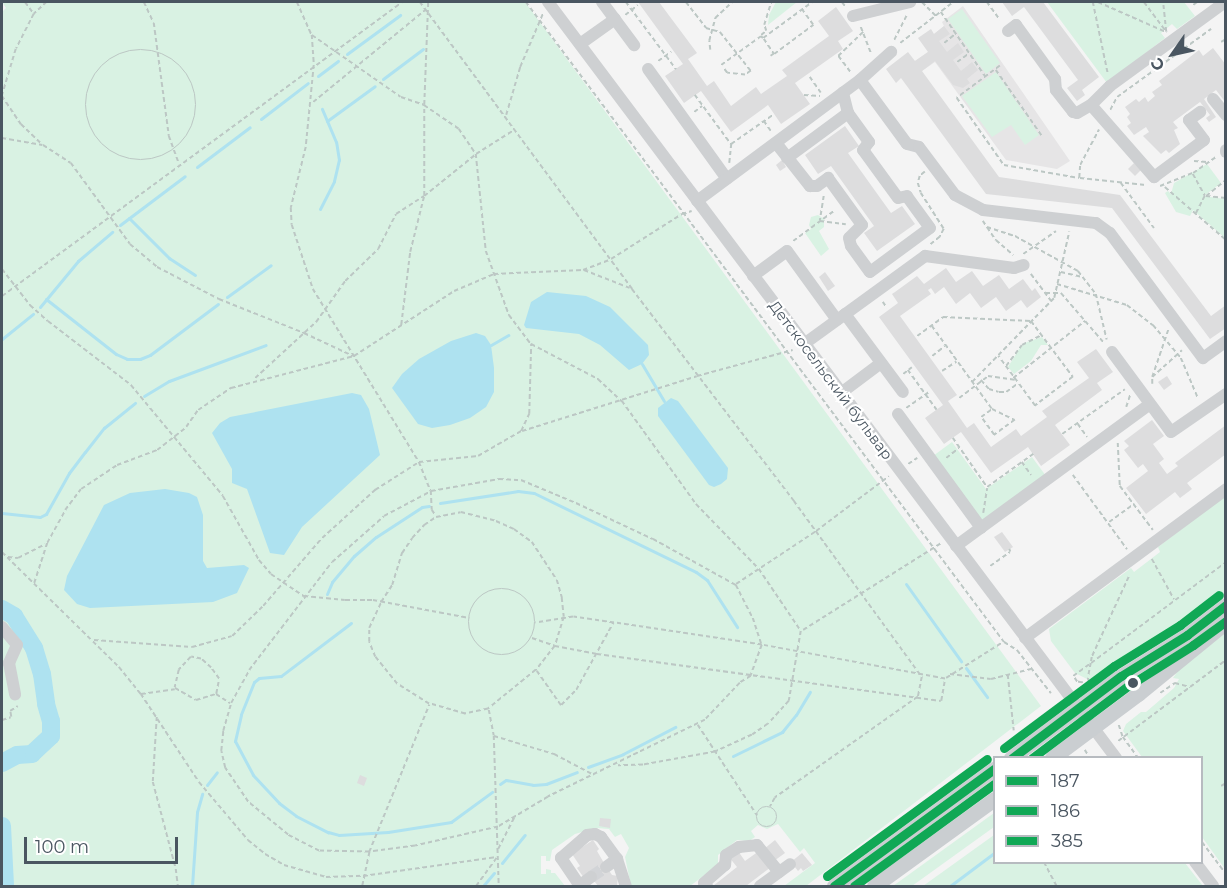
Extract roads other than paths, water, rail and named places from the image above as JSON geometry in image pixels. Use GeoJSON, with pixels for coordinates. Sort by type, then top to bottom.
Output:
{"type":"FeatureCollection","features":[{"type":"Feature","properties":{"kind":"main road"},"geometry":{"type":"LineString","coordinates":[[1014,756],[1078,708],[1226,606]]}},
{"type":"Feature","properties":{"kind":"main road"},"geometry":{"type":"LineString","coordinates":[[1055,756],[1094,728],[1226,622]]}},
{"type":"Feature","properties":{"kind":"main road"},"geometry":{"type":"LineString","coordinates":[[834,886],[993,770]]}},
{"type":"Feature","properties":{"kind":"main road"},"geometry":{"type":"LineString","coordinates":[[874,886],[993,800]]}},
{"type":"Feature","properties":{"kind":"street","name":"Детскосельский бульвар"},"geometry":{"type":"LineString","coordinates":[[548,2],[1115,756]]}},
{"type":"Feature","properties":{"kind":"street"},"geometry":{"type":"LineString","coordinates":[[602,2],[634,45]]}},
{"type":"Feature","properties":{"kind":"street"},"geometry":{"type":"LineString","coordinates":[[1008,31],[1016,25],[1055,79],[1056,90],[1073,112],[1082,111],[1110,86],[1225,2]]}},
{"type":"Feature","properties":{"kind":"street"},"geometry":{"type":"LineString","coordinates":[[853,16],[911,5]]}},
{"type":"Feature","properties":{"kind":"street"},"geometry":{"type":"LineString","coordinates":[[580,44],[616,20]]}},
{"type":"Feature","properties":{"kind":"street"},"geometry":{"type":"LineString","coordinates":[[697,201],[859,82],[892,50]]}},
{"type":"Feature","properties":{"kind":"street"},"geometry":{"type":"LineString","coordinates":[[648,69],[727,179]]}},
{"type":"Feature","properties":{"kind":"street"},"geometry":{"type":"LineString","coordinates":[[859,82],[907,144],[919,147],[955,195],[983,210],[1096,223],[1110,233],[1203,358],[1226,341]]}},
{"type":"Feature","properties":{"kind":"street"},"geometry":{"type":"LineString","coordinates":[[777,142],[810,186],[817,186],[828,178],[862,225],[849,238],[851,246],[870,272],[930,228],[907,196],[898,198],[863,150],[869,142],[848,113],[843,93]]}},
{"type":"Feature","properties":{"kind":"street"},"geometry":{"type":"LineString","coordinates":[[1213,99],[1226,115]]}},
{"type":"Feature","properties":{"kind":"street"},"geometry":{"type":"LineString","coordinates":[[1091,105],[1154,177],[1204,140],[1189,120],[1200,112]]}},
{"type":"Feature","properties":{"kind":"street"},"geometry":{"type":"LineString","coordinates":[[787,158],[848,113]]}},
{"type":"Feature","properties":{"kind":"street"},"geometry":{"type":"LineString","coordinates":[[753,276],[787,251],[903,392]]}},
{"type":"Feature","properties":{"kind":"street"},"geometry":{"type":"LineString","coordinates":[[804,344],[925,256],[1014,268],[1024,265]]}},
{"type":"Feature","properties":{"kind":"street"},"geometry":{"type":"LineString","coordinates":[[1112,352],[1171,432],[1226,393]]}},
{"type":"Feature","properties":{"kind":"street"},"geometry":{"type":"LineString","coordinates":[[841,393],[881,363]]}},
{"type":"Feature","properties":{"kind":"street"},"geometry":{"type":"LineString","coordinates":[[952,542],[981,528],[1066,466],[1118,433],[1149,405]]}},
{"type":"Feature","properties":{"kind":"street"},"geometry":{"type":"LineString","coordinates":[[898,414],[981,528]]}},
{"type":"Feature","properties":{"kind":"street"},"geometry":{"type":"LineString","coordinates":[[1025,638],[1226,489]]}},
{"type":"Feature","properties":{"kind":"street"},"geometry":{"type":"LineString","coordinates":[[2,627],[17,645],[5,665],[15,694]]}},
{"type":"Feature","properties":{"kind":"street"},"geometry":{"type":"LineString","coordinates":[[591,877],[580,886],[561,858],[587,835],[601,837],[611,863],[626,886]]}},
{"type":"Feature","properties":{"kind":"street"},"geometry":{"type":"LineString","coordinates":[[707,886],[704,883],[725,865],[726,855],[739,847],[757,845],[779,872]]}},
{"type":"Feature","properties":{"kind":"street"},"geometry":{"type":"LineString","coordinates":[[760,886],[790,864]]}},
{"type":"Feature","properties":{"kind":"street"},"geometry":{"type":"LineString","coordinates":[[1196,864],[1213,886]]}},
{"type":"Feature","properties":{"kind":"water"},"geometry":{"type":"Polygon","coordinates":[[[547,292],[586,296],[610,307],[648,345],[649,355],[642,364],[629,370],[600,345],[579,334],[526,328],[524,325],[531,302],[547,292]]]}},
{"type":"Feature","properties":{"kind":"water"},"geometry":{"type":"Polygon","coordinates":[[[476,333],[485,336],[491,345],[494,392],[486,407],[470,418],[450,425],[432,428],[418,424],[392,388],[402,374],[419,359],[451,341],[476,333]]]}},
{"type":"Feature","properties":{"kind":"water"},"geometry":{"type":"Polygon","coordinates":[[[352,393],[361,395],[369,409],[380,455],[302,527],[284,555],[270,553],[247,489],[232,483],[232,469],[212,433],[220,423],[230,417],[352,393]]]}},
{"type":"Feature","properties":{"kind":"water"},"geometry":{"type":"Polygon","coordinates":[[[671,398],[678,401],[728,468],[727,479],[721,484],[714,487],[709,485],[658,416],[658,408],[671,398]]]}},
{"type":"Feature","properties":{"kind":"water"},"geometry":{"type":"Polygon","coordinates":[[[165,489],[189,493],[197,497],[203,515],[203,561],[207,568],[244,565],[249,568],[237,593],[213,602],[90,608],[77,604],[64,590],[67,576],[104,505],[130,493],[165,489]]]}},
{"type":"Feature","properties":{"kind":"waterway"},"geometry":{"type":"LineString","coordinates":[[347,54],[400,15]]}},
{"type":"Feature","properties":{"kind":"waterway"},"geometry":{"type":"LineString","coordinates":[[383,79],[423,49]]}},
{"type":"Feature","properties":{"kind":"waterway"},"geometry":{"type":"LineString","coordinates":[[318,76],[338,61]]}},
{"type":"Feature","properties":{"kind":"waterway"},"geometry":{"type":"LineString","coordinates":[[261,119],[308,83]]}},
{"type":"Feature","properties":{"kind":"waterway"},"geometry":{"type":"LineString","coordinates":[[327,121],[375,86]]}},
{"type":"Feature","properties":{"kind":"waterway"},"geometry":{"type":"LineString","coordinates":[[320,209],[334,181],[339,160],[336,142],[322,109]]}},
{"type":"Feature","properties":{"kind":"waterway"},"geometry":{"type":"LineString","coordinates":[[197,167],[250,127]]}},
{"type":"Feature","properties":{"kind":"waterway"},"geometry":{"type":"LineString","coordinates":[[120,225],[185,176]]}},
{"type":"Feature","properties":{"kind":"waterway"},"geometry":{"type":"LineString","coordinates":[[129,218],[169,258],[195,275]]}},
{"type":"Feature","properties":{"kind":"waterway"},"geometry":{"type":"LineString","coordinates":[[40,307],[78,261],[112,232]]}},
{"type":"Feature","properties":{"kind":"waterway"},"geometry":{"type":"LineString","coordinates":[[227,297],[271,265]]}},
{"type":"Feature","properties":{"kind":"waterway"},"geometry":{"type":"LineString","coordinates":[[46,299],[116,354],[127,359],[140,359],[150,355],[218,304]]}},
{"type":"Feature","properties":{"kind":"waterway"},"geometry":{"type":"LineString","coordinates":[[2,339],[33,314]]}},
{"type":"Feature","properties":{"kind":"waterway"},"geometry":{"type":"LineString","coordinates":[[491,345],[508,335]]}},
{"type":"Feature","properties":{"kind":"waterway"},"geometry":{"type":"LineString","coordinates":[[144,396],[169,381],[266,345]]}},
{"type":"Feature","properties":{"kind":"waterway"},"geometry":{"type":"LineString","coordinates":[[642,364],[664,401]]}},
{"type":"Feature","properties":{"kind":"waterway"},"geometry":{"type":"LineString","coordinates":[[2,513],[40,517],[46,514],[69,473],[104,428],[135,403]]}},
{"type":"Feature","properties":{"kind":"waterway"},"geometry":{"type":"LineString","coordinates":[[440,503],[518,491],[534,493],[696,572],[707,580],[737,627]]}},
{"type":"Feature","properties":{"kind":"waterway"},"geometry":{"type":"LineString","coordinates":[[327,594],[332,582],[354,556],[376,537],[422,507],[429,506]]}},
{"type":"Feature","properties":{"kind":"waterway"},"geometry":{"type":"LineString","coordinates":[[906,584],[961,661]]}},
{"type":"Feature","properties":{"kind":"waterway"},"geometry":{"type":"LineString","coordinates":[[2,609],[14,616],[34,648],[42,674],[51,721],[51,736],[32,754],[17,755],[2,763]]}},
{"type":"Feature","properties":{"kind":"waterway"},"geometry":{"type":"LineString","coordinates":[[351,623],[281,676],[259,678],[254,682],[241,715],[235,741],[253,775],[279,803],[296,816],[339,835],[388,832],[451,822],[492,792]]}},
{"type":"Feature","properties":{"kind":"waterway"},"geometry":{"type":"LineString","coordinates":[[966,668],[987,697]]}},
{"type":"Feature","properties":{"kind":"waterway"},"geometry":{"type":"LineString","coordinates":[[733,756],[782,732],[810,692]]}},
{"type":"Feature","properties":{"kind":"waterway"},"geometry":{"type":"LineString","coordinates":[[588,767],[623,754],[675,727]]}},
{"type":"Feature","properties":{"kind":"waterway"},"geometry":{"type":"LineString","coordinates":[[207,785],[217,772]]}},
{"type":"Feature","properties":{"kind":"waterway"},"geometry":{"type":"LineString","coordinates":[[500,784],[506,780],[533,785],[546,784],[577,772]]}},
{"type":"Feature","properties":{"kind":"waterway"},"geometry":{"type":"LineString","coordinates":[[192,886],[197,812],[202,794]]}},
{"type":"Feature","properties":{"kind":"waterway"},"geometry":{"type":"LineString","coordinates":[[2,826],[5,886]]}},
{"type":"Feature","properties":{"kind":"waterway"},"geometry":{"type":"LineString","coordinates":[[502,863],[525,835]]}},
{"type":"Feature","properties":{"kind":"waterway"},"geometry":{"type":"LineString","coordinates":[[950,886],[993,854]]}},
{"type":"Feature","properties":{"kind":"waterway"},"geometry":{"type":"LineString","coordinates":[[483,886],[494,873]]}},
{"type":"Feature","properties":{"kind":"tunnel"},"geometry":{"type":"LineString","coordinates":[[591,877],[606,867]]}}]}
